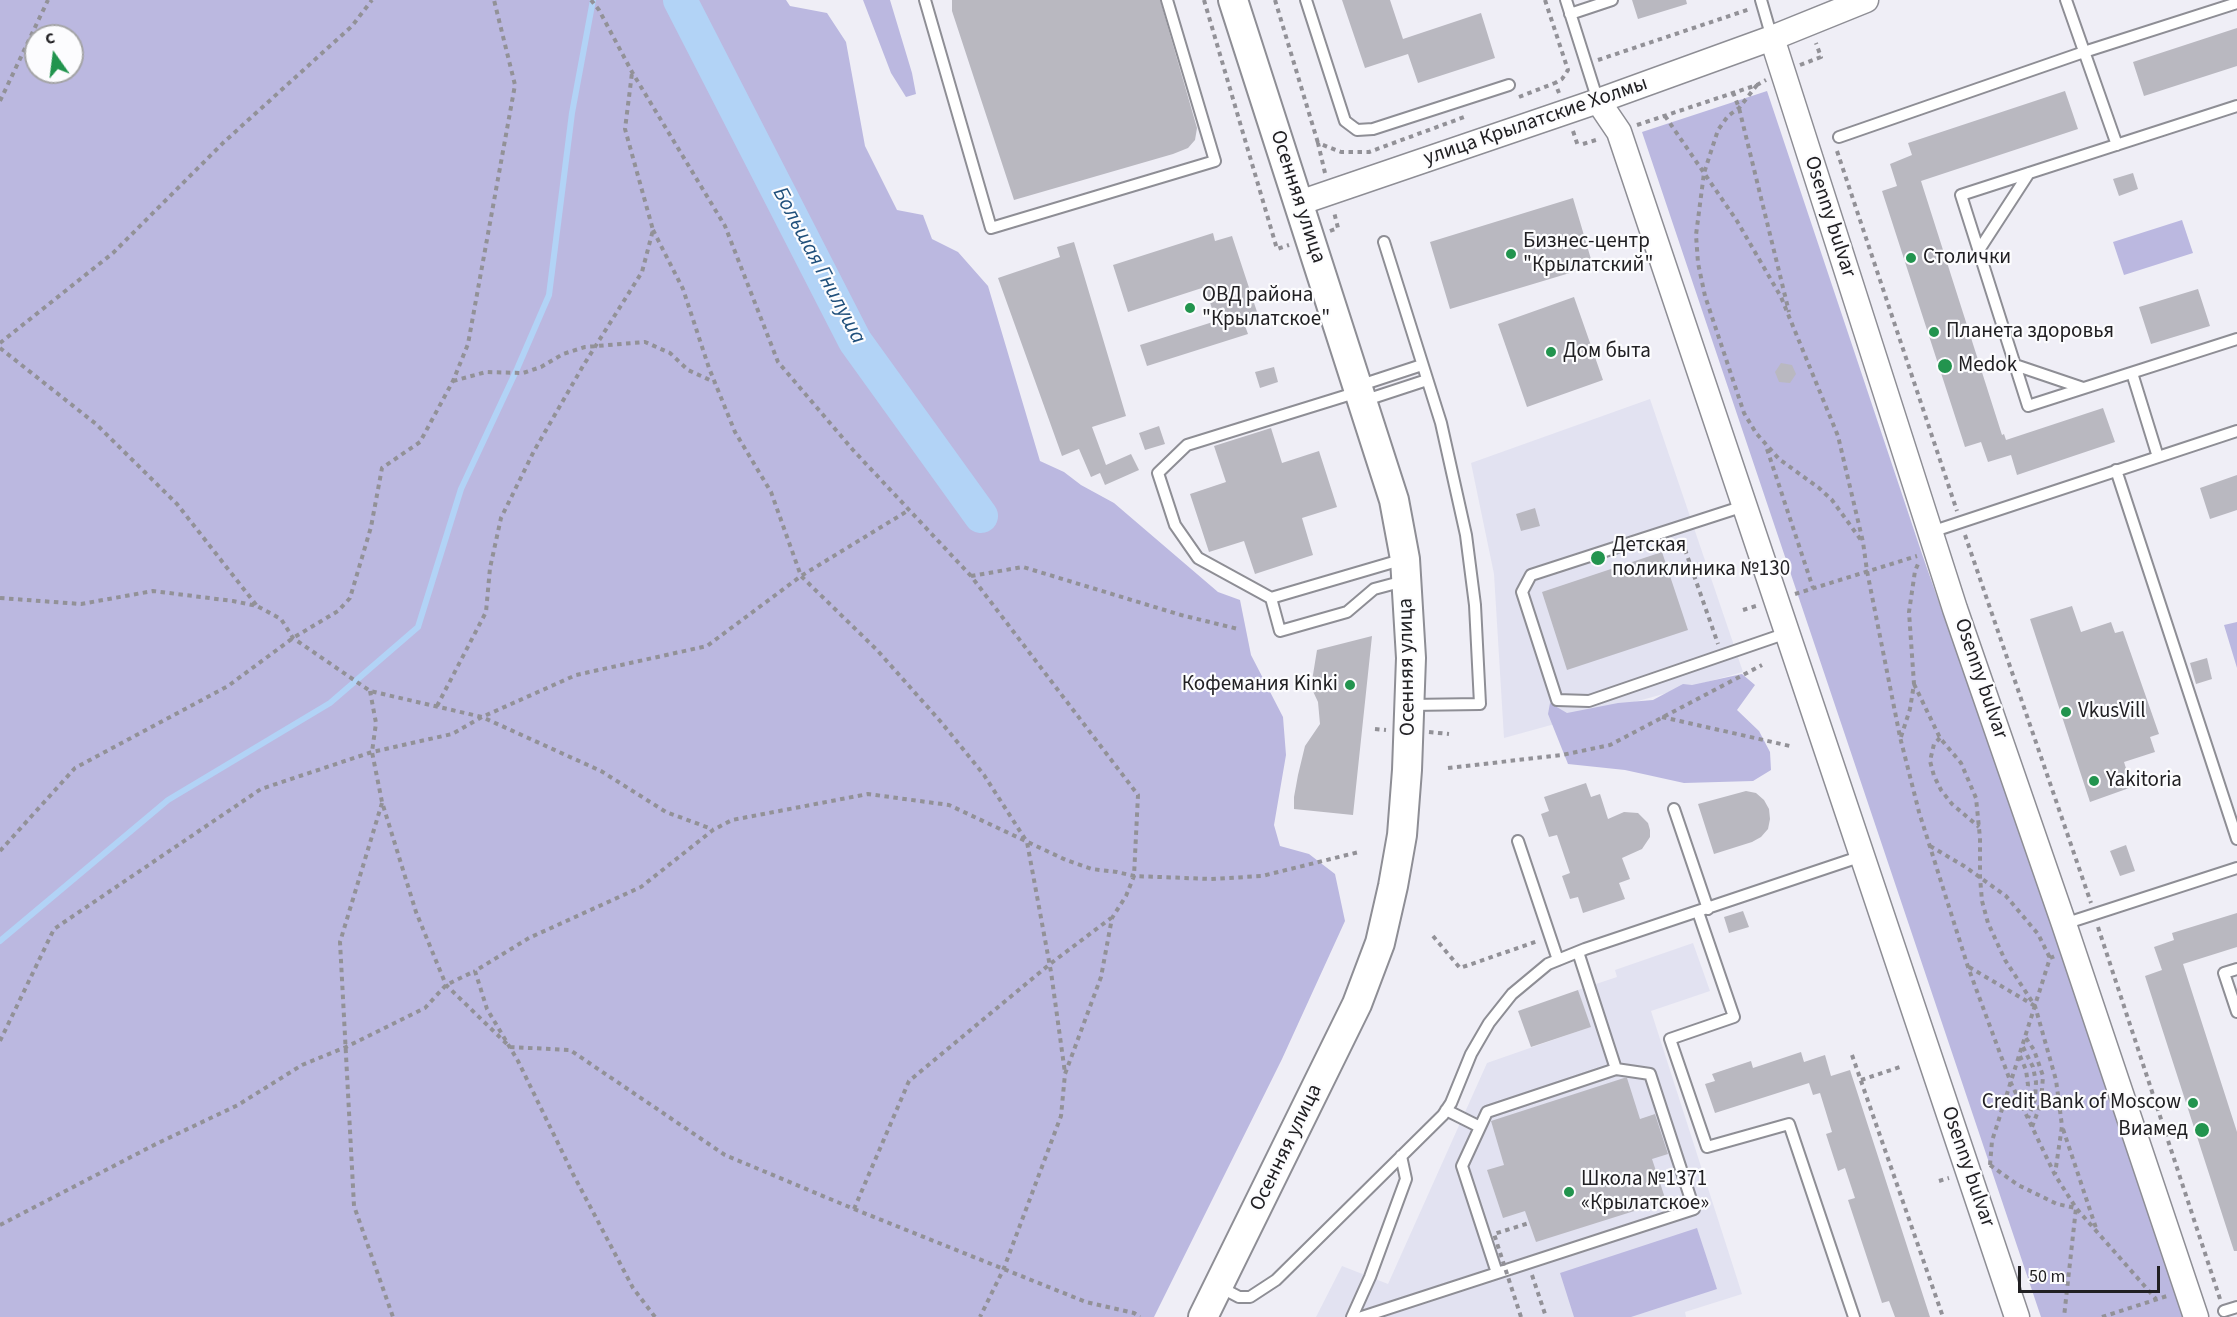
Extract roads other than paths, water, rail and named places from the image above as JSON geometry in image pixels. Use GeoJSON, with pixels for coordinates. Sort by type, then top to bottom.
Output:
{"type":"FeatureCollection","features":[{"type":"Feature","properties":{"kind":"main road","name":"Осенняя улица"},"geometry":{"type":"LineString","coordinates":[[1203,1317],[1357,1004],[1377,952],[1388,914],[1401,835],[1410,705],[1411,638],[1406,570],[1394,500],[1233,0]]}},
{"type":"Feature","properties":{"kind":"street","name":"улица Крылатские Холмы"},"geometry":{"type":"LineString","coordinates":[[1299,203],[1598,101],[1772,38],[1866,0]]}},
{"type":"Feature","properties":{"kind":"street","name":"Osenny bulvar"},"geometry":{"type":"LineString","coordinates":[[1772,38],[1930,532],[2196,1317]]}},
{"type":"Feature","properties":{"kind":"street","name":"Osenny bulvar"},"geometry":{"type":"LineString","coordinates":[[1598,101],[1619,132],[2017,1317]]}},
{"type":"Feature","properties":{"kind":"lane"},"geometry":{"type":"LineString","coordinates":[[925,0],[991,228],[1215,161],[1167,0]]}},
{"type":"Feature","properties":{"kind":"lane"},"geometry":{"type":"LineString","coordinates":[[1306,0],[1345,121],[1357,130],[1372,129],[1509,85]]}},
{"type":"Feature","properties":{"kind":"lane"},"geometry":{"type":"LineString","coordinates":[[1566,0],[1598,101]]}},
{"type":"Feature","properties":{"kind":"lane"},"geometry":{"type":"LineString","coordinates":[[1570,14],[1612,0]]}},
{"type":"Feature","properties":{"kind":"lane"},"geometry":{"type":"LineString","coordinates":[[2066,0],[2117,145]]}},
{"type":"Feature","properties":{"kind":"lane"},"geometry":{"type":"LineString","coordinates":[[1761,2],[1772,38]]}},
{"type":"Feature","properties":{"kind":"lane"},"geometry":{"type":"LineString","coordinates":[[1839,137],[2085,52],[2237,3]]}},
{"type":"Feature","properties":{"kind":"lane"},"geometry":{"type":"LineString","coordinates":[[2237,106],[1961,195],[2028,406],[2237,339]]}},
{"type":"Feature","properties":{"kind":"lane"},"geometry":{"type":"LineString","coordinates":[[1979,250],[2029,173]]}},
{"type":"Feature","properties":{"kind":"lane"},"geometry":{"type":"LineString","coordinates":[[1384,242],[1441,423],[1466,535],[1475,605],[1479,704],[1410,705]]}},
{"type":"Feature","properties":{"kind":"lane"},"geometry":{"type":"LineString","coordinates":[[1360,392],[1422,364]]}},
{"type":"Feature","properties":{"kind":"lane"},"geometry":{"type":"LineString","coordinates":[[2015,365],[2083,388]]}},
{"type":"Feature","properties":{"kind":"lane"},"geometry":{"type":"LineString","coordinates":[[2132,373],[2158,457]]}},
{"type":"Feature","properties":{"kind":"lane"},"geometry":{"type":"LineString","coordinates":[[1406,570],[1271,597],[1198,558],[1175,525],[1158,473],[1187,445],[1360,392],[1427,380]]}},
{"type":"Feature","properties":{"kind":"lane"},"geometry":{"type":"LineString","coordinates":[[1930,532],[2237,431]]}},
{"type":"Feature","properties":{"kind":"lane"},"geometry":{"type":"LineString","coordinates":[[2116,470],[2237,839]]}},
{"type":"Feature","properties":{"kind":"lane"},"geometry":{"type":"LineString","coordinates":[[1744,506],[1531,575],[1522,592],[1557,700],[1589,701],[1787,633]]}},
{"type":"Feature","properties":{"kind":"lane"},"geometry":{"type":"LineString","coordinates":[[1271,597],[1280,631],[1347,612],[1374,589],[1406,570]]}},
{"type":"Feature","properties":{"kind":"lane"},"geometry":{"type":"LineString","coordinates":[[1674,809],[1734,1017],[1670,1039],[1707,1147],[1789,1124],[1854,1317]]}},
{"type":"Feature","properties":{"kind":"lane"},"geometry":{"type":"LineString","coordinates":[[1518,841],[1558,960]]}},
{"type":"Feature","properties":{"kind":"lane"},"geometry":{"type":"LineString","coordinates":[[1218,1286],[1239,1297],[1250,1297],[1276,1280],[1446,1110],[1489,1023],[1512,994],[1548,964],[1862,856]]}},
{"type":"Feature","properties":{"kind":"lane"},"geometry":{"type":"LineString","coordinates":[[2064,924],[2237,868]]}},
{"type":"Feature","properties":{"kind":"lane"},"geometry":{"type":"LineString","coordinates":[[1578,952],[1616,1070]]}},
{"type":"Feature","properties":{"kind":"lane"},"geometry":{"type":"LineString","coordinates":[[2237,969],[2224,973],[2237,1012]]}},
{"type":"Feature","properties":{"kind":"lane"},"geometry":{"type":"LineString","coordinates":[[1362,1317],[1694,1209],[1650,1074],[1616,1070],[1487,1112],[1462,1166],[1497,1273]]}},
{"type":"Feature","properties":{"kind":"lane"},"geometry":{"type":"LineString","coordinates":[[1446,1110],[1480,1127]]}},
{"type":"Feature","properties":{"kind":"lane"},"geometry":{"type":"LineString","coordinates":[[1352,1317],[1370,1277],[1406,1179],[1401,1156]]}},
{"type":"Feature","properties":{"kind":"lane"},"geometry":{"type":"LineString","coordinates":[[2224,1311],[2237,1307]]}},
{"type":"Feature","properties":{"kind":"waterway"},"geometry":{"type":"LineString","coordinates":[[0,941],[168,800],[330,703],[418,627],[461,489],[549,295],[572,113],[593,0]]}},
{"type":"Feature","properties":{"kind":"waterway","name":"Большая Гнилуша"},"geometry":{"type":"LineString","coordinates":[[680,0],[855,341],[981,516]]}},
{"type":"Feature","properties":{"kind":"place","name":"Бизнес-центр \"Крылатский\""},"geometry":{"type":"Point","coordinates":[1511,254]}},
{"type":"Feature","properties":{"kind":"place","name":"Столички"},"geometry":{"type":"Point","coordinates":[1911,258]}},
{"type":"Feature","properties":{"kind":"place","name":"ОВД района \"Крылатское\""},"geometry":{"type":"Point","coordinates":[1190,308]}},
{"type":"Feature","properties":{"kind":"place","name":"Планета здоровья"},"geometry":{"type":"Point","coordinates":[1934,332]}},
{"type":"Feature","properties":{"kind":"place","name":"Дом быта"},"geometry":{"type":"Point","coordinates":[1551,352]}},
{"type":"Feature","properties":{"kind":"place","name":"Medok"},"geometry":{"type":"Point","coordinates":[1945,366]}},
{"type":"Feature","properties":{"kind":"place","name":"Детская поликлиника №130"},"geometry":{"type":"Point","coordinates":[1598,558]}},
{"type":"Feature","properties":{"kind":"place","name":"Кофемания Kinki"},"geometry":{"type":"Point","coordinates":[1350,685]}},
{"type":"Feature","properties":{"kind":"place","name":"VkusVill"},"geometry":{"type":"Point","coordinates":[2066,712]}},
{"type":"Feature","properties":{"kind":"place","name":"Yakitoria"},"geometry":{"type":"Point","coordinates":[2094,781]}},
{"type":"Feature","properties":{"kind":"place","name":"Credit Bank of Moscow"},"geometry":{"type":"Point","coordinates":[2193,1103]}},
{"type":"Feature","properties":{"kind":"place","name":"Виамед"},"geometry":{"type":"Point","coordinates":[2202,1130]}},
{"type":"Feature","properties":{"kind":"place","name":"Школа №1371 «Крылатское»"},"geometry":{"type":"Point","coordinates":[1569,1192]}}]}
